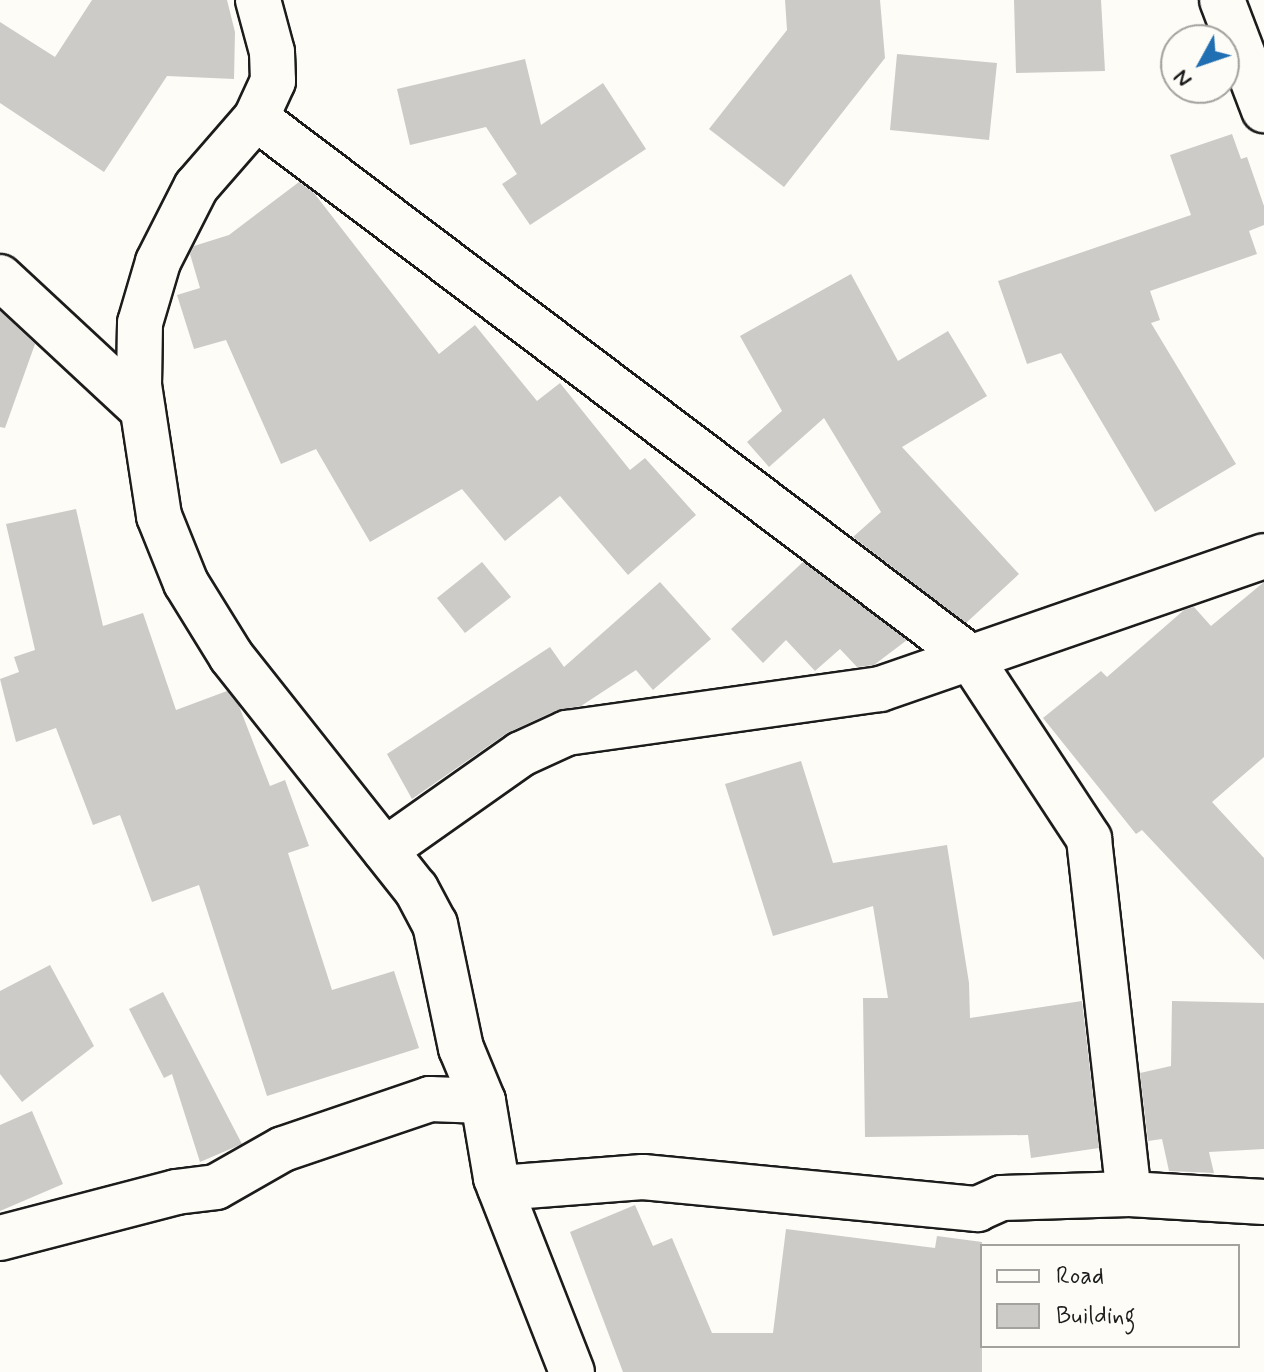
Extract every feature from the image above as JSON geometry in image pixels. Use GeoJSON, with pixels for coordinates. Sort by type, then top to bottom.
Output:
{"type":"FeatureCollection","features":[{"type":"Feature","properties":{"kind":"street"},"geometry":{"type":"LineString","coordinates":[[258,0],[272,52],[273,81],[256,118],[196,187],[158,262],[140,323],[142,409],[159,516],[186,583],[247,677],[385,850],[435,924],[461,1048],[483,1101],[500,1188],[572,1372]]}},
{"type":"Feature","properties":{"kind":"street"},"geometry":{"type":"LineString","coordinates":[[1222,0],[1264,110]]}},
{"type":"Feature","properties":{"kind":"street"},"geometry":{"type":"LineString","coordinates":[[256,118],[969,656],[1089,839],[1129,1194]]}},
{"type":"Feature","properties":{"kind":"street"},"geometry":{"type":"LineString","coordinates":[[0,277],[142,409]]}},
{"type":"Feature","properties":{"kind":"street"},"geometry":{"type":"LineString","coordinates":[[385,850],[521,754],[567,733],[880,689],[1264,556]]}},
{"type":"Feature","properties":{"kind":"street"},"geometry":{"type":"LineString","coordinates":[[0,1238],[176,1192],[216,1187],[283,1149],[430,1099],[483,1101]]}},
{"type":"Feature","properties":{"kind":"street"},"geometry":{"type":"LineString","coordinates":[[500,1188],[643,1177],[977,1209],[1002,1198],[1129,1194],[1264,1202]]}},
{"type":"Feature","properties":{"kind":"building"},"geometry":{"type":"Polygon","coordinates":[[[92,0],[227,0],[235,32],[234,79],[167,76],[104,172],[0,103],[0,22],[55,57],[92,0]]]}},
{"type":"Feature","properties":{"kind":"building"},"geometry":{"type":"Polygon","coordinates":[[[785,0],[880,0],[885,58],[784,187],[709,129],[787,30],[785,0]]]}},
{"type":"Feature","properties":{"kind":"building"},"geometry":{"type":"Polygon","coordinates":[[[1014,0],[1101,0],[1105,71],[1016,73],[1014,0]]]}},
{"type":"Feature","properties":{"kind":"building"},"geometry":{"type":"Polygon","coordinates":[[[897,54],[997,63],[989,140],[890,130],[897,54]]]}},
{"type":"Feature","properties":{"kind":"building"},"geometry":{"type":"Polygon","coordinates":[[[525,59],[541,125],[603,83],[646,149],[530,225],[502,184],[517,174],[486,127],[410,145],[397,89],[525,59]]]}},
{"type":"Feature","properties":{"kind":"building"},"geometry":{"type":"Polygon","coordinates":[[[1232,134],[1241,159],[1247,157],[1264,206],[1264,225],[1249,231],[1257,254],[1150,291],[1160,320],[1151,323],[1236,464],[1155,512],[1061,353],[1027,364],[998,281],[1191,215],[1170,155],[1232,134]]]}},
{"type":"Feature","properties":{"kind":"building"},"geometry":{"type":"Polygon","coordinates":[[[299,182],[314,193],[439,354],[475,325],[537,401],[560,383],[630,470],[645,458],[696,515],[628,575],[560,496],[505,541],[462,489],[370,542],[316,449],[281,464],[226,340],[194,349],[177,295],[200,288],[190,254],[194,246],[229,235],[299,182]]]}},
{"type":"Feature","properties":{"kind":"building"},"geometry":{"type":"Polygon","coordinates":[[[851,274],[898,361],[948,331],[987,396],[902,447],[1019,574],[966,623],[853,537],[881,512],[824,418],[769,467],[747,442],[782,411],[740,336],[851,274]]]}},
{"type":"Feature","properties":{"kind":"building"},"geometry":{"type":"Polygon","coordinates":[[[0,311],[35,344],[5,428],[0,427],[0,311]]]}},
{"type":"Feature","properties":{"kind":"building"},"geometry":{"type":"Polygon","coordinates":[[[76,509],[103,626],[143,613],[176,710],[227,691],[239,706],[270,786],[285,780],[309,846],[288,853],[332,990],[394,971],[419,1048],[267,1096],[199,885],[152,902],[120,815],[93,825],[56,728],[16,742],[0,679],[19,672],[14,657],[35,650],[6,524],[76,509]]]}},
{"type":"Feature","properties":{"kind":"building"},"geometry":{"type":"Polygon","coordinates":[[[482,562],[511,597],[465,633],[437,598],[482,562]]]}},
{"type":"Feature","properties":{"kind":"building"},"geometry":{"type":"Polygon","coordinates":[[[803,562],[907,640],[874,665],[857,667],[840,649],[815,671],[786,640],[763,663],[731,629],[803,562]]]}},
{"type":"Feature","properties":{"kind":"building"},"geometry":{"type":"Polygon","coordinates":[[[660,582],[711,639],[653,690],[636,670],[581,706],[557,710],[507,733],[412,799],[387,754],[550,647],[564,667],[660,582]]]}},
{"type":"Feature","properties":{"kind":"building"},"geometry":{"type":"Polygon","coordinates":[[[1264,582],[1264,757],[1212,802],[1264,858],[1264,960],[1142,830],[1136,834],[1043,718],[1101,671],[1107,677],[1184,610],[1194,607],[1211,626],[1264,582]]]}},
{"type":"Feature","properties":{"kind":"building"},"geometry":{"type":"Polygon","coordinates":[[[801,761],[833,863],[947,845],[969,983],[970,1018],[1082,1001],[1099,1148],[1031,1158],[1028,1135],[865,1137],[863,998],[888,998],[873,906],[773,936],[725,784],[801,761]]]}},
{"type":"Feature","properties":{"kind":"building"},"geometry":{"type":"Polygon","coordinates":[[[50,965],[94,1046],[22,1102],[0,1074],[0,991],[50,965]]]}},
{"type":"Feature","properties":{"kind":"building"},"geometry":{"type":"Polygon","coordinates":[[[163,992],[242,1144],[200,1162],[172,1074],[164,1078],[129,1009],[163,992]]]}},
{"type":"Feature","properties":{"kind":"building"},"geometry":{"type":"Polygon","coordinates":[[[1172,1001],[1264,1003],[1264,1149],[1209,1152],[1214,1173],[1169,1171],[1162,1139],[1148,1141],[1140,1073],[1171,1066],[1172,1001]]]}},
{"type":"Feature","properties":{"kind":"building"},"geometry":{"type":"Polygon","coordinates":[[[32,1111],[63,1184],[0,1211],[0,1125],[32,1111]]]}},
{"type":"Feature","properties":{"kind":"building"},"geometry":{"type":"Polygon","coordinates":[[[635,1205],[653,1246],[672,1238],[712,1333],[773,1333],[786,1229],[935,1248],[937,1236],[982,1242],[982,1372],[623,1372],[570,1232],[635,1205]]]}}]}
